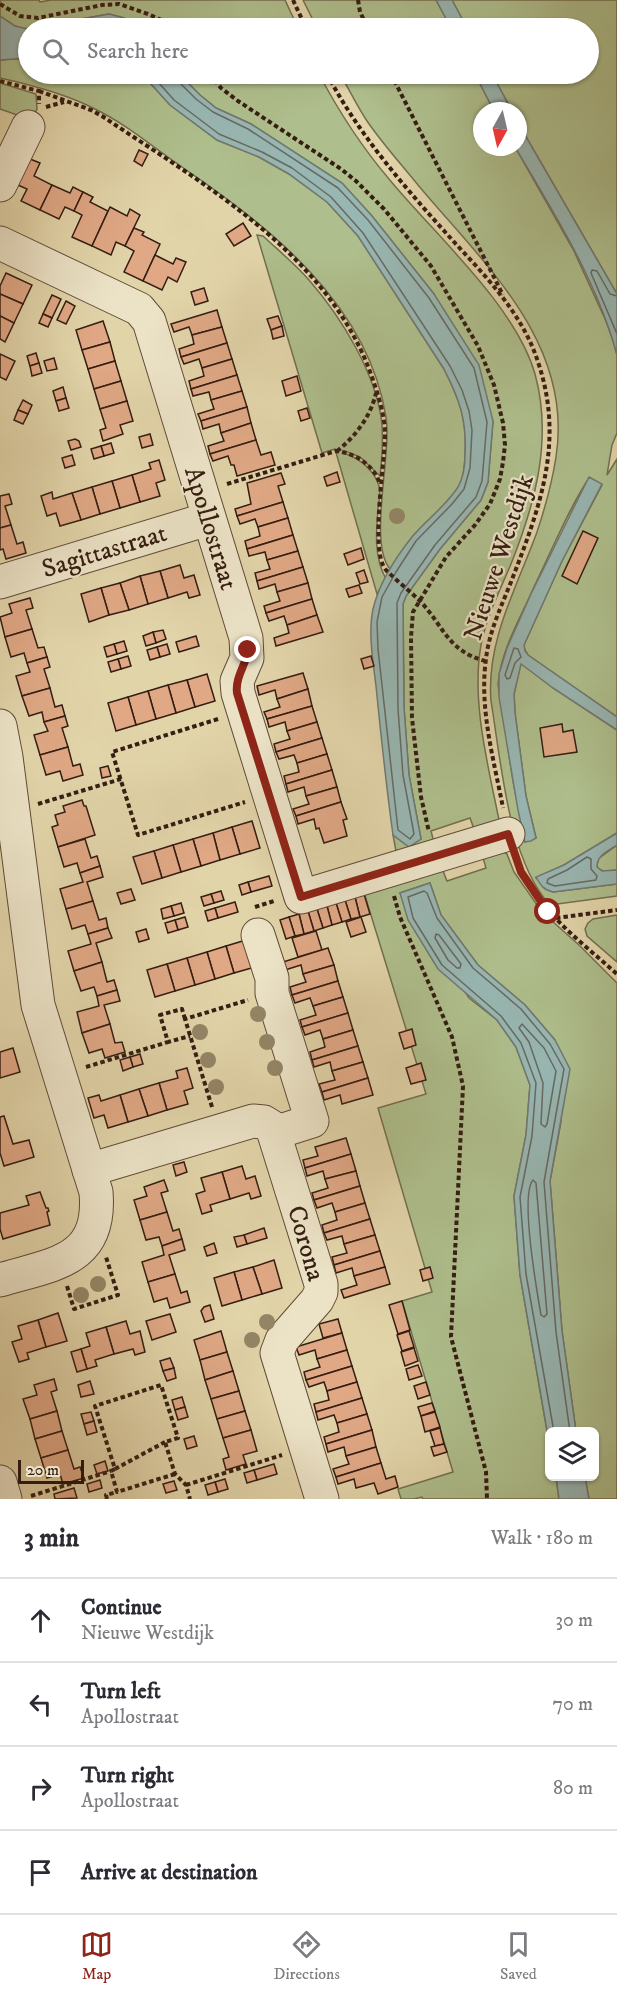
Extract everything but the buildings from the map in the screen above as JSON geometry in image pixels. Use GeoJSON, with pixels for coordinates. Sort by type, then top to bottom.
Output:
{"type":"FeatureCollection","features":[{"type":"Feature","properties":{"kind":"street"},"geometry":{"type":"LineString","coordinates":[[0,184],[28,127]]}},
{"type":"Feature","properties":{"kind":"street","name":"Apollostraat"},"geometry":{"type":"LineString","coordinates":[[0,243],[133,306],[145,313],[149,321],[246,639],[247,658],[237,681],[237,687],[269,794],[288,899],[387,872],[508,834]]}},
{"type":"Feature","properties":{"kind":"street","name":"Sagittastraat"},"geometry":{"type":"LineString","coordinates":[[0,582],[205,505]]}},
{"type":"Feature","properties":{"kind":"street"},"geometry":{"type":"LineString","coordinates":[[0,726],[38,1005],[96,1192],[97,1205],[96,1217],[87,1242],[77,1252],[60,1262],[0,1280]]}},
{"type":"Feature","properties":{"kind":"street"},"geometry":{"type":"LineString","coordinates":[[89,1170],[219,1131],[312,1121],[272,993],[272,978],[258,934]]}},
{"type":"Feature","properties":{"kind":"street","name":"Corona"},"geometry":{"type":"LineString","coordinates":[[267,1126],[321,1284],[321,1292],[317,1300],[282,1340],[277,1349],[322,1499]]}},
{"type":"Feature","properties":{"kind":"path"},"geometry":{"type":"LineString","coordinates":[[293,0],[301,18]]}},
{"type":"Feature","properties":{"kind":"path"},"geometry":{"type":"LineString","coordinates":[[358,0],[363,18]]}},
{"type":"Feature","properties":{"kind":"path"},"geometry":{"type":"LineString","coordinates":[[0,4],[20,16],[38,18],[102,5],[119,4],[157,18]]}},
{"type":"Feature","properties":{"kind":"path"},"geometry":{"type":"LineString","coordinates":[[0,81],[39,91],[102,116],[199,181],[248,219],[294,257],[325,294],[350,329],[366,357],[385,430],[380,550],[382,564],[416,598],[450,640],[473,657],[485,661]]}},
{"type":"Feature","properties":{"kind":"path"},"geometry":{"type":"LineString","coordinates":[[218,84],[238,101],[341,169],[384,208],[431,266],[471,332],[498,398],[504,435],[500,479],[490,504],[416,598],[413,612],[411,627],[412,718],[423,805],[436,856]]}},
{"type":"Feature","properties":{"kind":"path","name":"Nieuwe Westdijk"},"geometry":{"type":"LineString","coordinates":[[333,84],[364,136],[508,305],[538,361],[548,401],[550,428],[546,475],[536,516],[491,635],[485,661],[484,697],[508,834],[521,872],[548,912],[617,974]]}},
{"type":"Feature","properties":{"kind":"path"},"geometry":{"type":"LineString","coordinates":[[396,84],[508,305]]}},
{"type":"Feature","properties":{"kind":"path"},"geometry":{"type":"LineString","coordinates":[[39,91],[39,110],[66,101]]}},
{"type":"Feature","properties":{"kind":"path"},"geometry":{"type":"LineString","coordinates":[[205,505],[336,451],[360,427],[373,405],[376,390]]}},
{"type":"Feature","properties":{"kind":"path"},"geometry":{"type":"LineString","coordinates":[[336,451],[351,454],[362,460],[378,478],[382,487]]}},
{"type":"Feature","properties":{"kind":"path"},"geometry":{"type":"LineString","coordinates":[[243,711],[112,752],[138,836],[269,794]]}},
{"type":"Feature","properties":{"kind":"path"},"geometry":{"type":"LineString","coordinates":[[13,811],[121,779]]}},
{"type":"Feature","properties":{"kind":"path"},"geometry":{"type":"LineString","coordinates":[[387,872],[400,917],[452,1037],[463,1086],[451,1337],[486,1472],[487,1499]]}},
{"type":"Feature","properties":{"kind":"path"},"geometry":{"type":"LineString","coordinates":[[556,918],[617,910]]}},
{"type":"Feature","properties":{"kind":"path"},"geometry":{"type":"LineString","coordinates":[[185,1019],[272,993]]}},
{"type":"Feature","properties":{"kind":"path"},"geometry":{"type":"LineString","coordinates":[[168,1042],[160,1015],[182,1009],[219,1131]]}},
{"type":"Feature","properties":{"kind":"path"},"geometry":{"type":"LineString","coordinates":[[59,1074],[190,1036]]}},
{"type":"Feature","properties":{"kind":"path"},"geometry":{"type":"LineString","coordinates":[[60,1262],[74,1309],[118,1295],[106,1256],[87,1242]]}},
{"type":"Feature","properties":{"kind":"path"},"geometry":{"type":"LineString","coordinates":[[6,1491],[113,1470],[177,1438],[161,1385],[95,1406],[113,1470],[117,1492]]}},
{"type":"Feature","properties":{"kind":"path"},"geometry":{"type":"LineString","coordinates":[[165,1442],[176,1474],[186,1485],[190,1499]]}},
{"type":"Feature","properties":{"kind":"path"},"geometry":{"type":"LineString","coordinates":[[186,1485],[306,1448]]}},
{"type":"Feature","properties":{"kind":"path"},"geometry":{"type":"LineString","coordinates":[[107,1499],[106,1495],[176,1474]]}},
{"type":"Feature","properties":{"kind":"green space"},"geometry":{"type":"Polygon","coordinates":[[[0,0],[39,0],[40,2],[51,0],[285,0],[293,18],[124,18],[109,14],[86,18],[18,18],[18,27],[0,16],[0,0]]]}},
{"type":"Feature","properties":{"kind":"green space"},"geometry":{"type":"Polygon","coordinates":[[[303,0],[436,0],[446,18],[312,18],[303,0]]]}},
{"type":"Feature","properties":{"kind":"green space"},"geometry":{"type":"Polygon","coordinates":[[[452,0],[617,0],[617,294],[527,139],[527,102],[507,102],[497,84],[599,84],[599,18],[462,18],[452,0]]]}},
{"type":"Feature","properties":{"kind":"green space"},"geometry":{"type":"Polygon","coordinates":[[[18,59],[18,82],[0,78],[0,60],[18,59]]]}},
{"type":"Feature","properties":{"kind":"green space"},"geometry":{"type":"Polygon","coordinates":[[[0,83],[36,94],[37,109],[29,124],[26,118],[0,109],[0,83]]]}},
{"type":"Feature","properties":{"kind":"green space"},"geometry":{"type":"Polygon","coordinates":[[[24,84],[151,84],[170,105],[217,140],[259,157],[289,174],[327,202],[358,236],[444,369],[458,400],[465,429],[464,464],[460,484],[445,505],[411,539],[390,569],[384,557],[381,539],[386,417],[376,376],[359,339],[337,304],[311,272],[281,243],[216,191],[106,115],[72,99],[24,84]]]}},
{"type":"Feature","properties":{"kind":"green space"},"geometry":{"type":"Polygon","coordinates":[[[189,84],[325,84],[369,154],[472,272],[511,323],[525,348],[535,374],[542,423],[539,471],[520,541],[483,635],[478,666],[482,733],[499,820],[477,837],[470,818],[431,831],[436,850],[398,862],[393,835],[409,846],[421,839],[409,775],[404,708],[403,604],[406,596],[440,549],[481,500],[488,482],[493,421],[434,294],[372,216],[342,183],[251,124],[216,108],[189,84]]]}},
{"type":"Feature","properties":{"kind":"green space"},"geometry":{"type":"Polygon","coordinates":[[[346,84],[480,84],[489,102],[473,102],[473,156],[520,156],[574,251],[614,343],[617,355],[617,433],[612,445],[607,475],[617,459],[617,717],[528,655],[524,645],[562,561],[602,485],[589,478],[566,518],[512,635],[503,659],[498,684],[525,842],[536,838],[526,796],[515,713],[514,694],[521,663],[553,688],[617,730],[617,833],[564,865],[536,878],[553,892],[617,884],[617,896],[550,905],[536,886],[524,863],[509,809],[491,701],[493,657],[498,636],[537,532],[556,457],[558,416],[551,378],[538,342],[518,308],[470,245],[363,115],[346,84]]]}},
{"type":"Feature","properties":{"kind":"green space"},"geometry":{"type":"Polygon","coordinates":[[[257,235],[263,236],[304,274],[334,312],[356,348],[373,387],[382,425],[380,476],[360,457],[345,451],[370,470],[379,486],[377,545],[379,563],[386,579],[377,594],[335,449],[322,453],[257,235]]]}},
{"type":"Feature","properties":{"kind":"green space"},"geometry":{"type":"Polygon","coordinates":[[[617,845],[617,870],[599,869],[598,859],[617,845]]]}},
{"type":"Feature","properties":{"kind":"green space"},"geometry":{"type":"Polygon","coordinates":[[[494,846],[507,854],[514,872],[542,912],[617,983],[617,1499],[589,1499],[586,1481],[599,1481],[599,1427],[575,1427],[562,1331],[550,1181],[561,1122],[555,1040],[525,1005],[478,965],[441,915],[430,883],[400,893],[469,998],[497,1020],[516,1047],[530,1085],[526,1135],[514,1196],[520,1275],[546,1427],[545,1481],[557,1481],[559,1499],[423,1499],[422,1497],[401,1499],[398,1489],[453,1472],[402,1301],[432,1292],[378,1108],[426,1094],[362,886],[440,863],[447,881],[486,868],[481,851],[494,846]]]}},
{"type":"Feature","properties":{"kind":"green space"},"geometry":{"type":"Polygon","coordinates":[[[617,915],[617,962],[587,936],[585,929],[593,919],[617,915]]]}},
{"type":"Feature","properties":{"kind":"water"},"geometry":{"type":"Polygon","coordinates":[[[436,0],[452,0],[462,18],[446,18],[436,0]]]}},
{"type":"Feature","properties":{"kind":"water"},"geometry":{"type":"Polygon","coordinates":[[[109,14],[124,18],[88,18],[109,14]]]}},
{"type":"Feature","properties":{"kind":"water"},"geometry":{"type":"Polygon","coordinates":[[[0,16],[18,27],[18,59],[0,60],[0,16]]]}},
{"type":"Feature","properties":{"kind":"water"},"geometry":{"type":"Polygon","coordinates":[[[151,84],[189,84],[216,108],[251,124],[342,183],[372,216],[434,294],[479,365],[493,421],[488,482],[481,500],[440,549],[406,596],[403,604],[404,708],[409,775],[421,839],[409,847],[393,835],[372,657],[372,618],[379,590],[394,562],[412,537],[448,500],[460,483],[464,468],[465,432],[458,401],[444,369],[358,236],[327,202],[289,174],[259,157],[217,140],[170,105],[151,84]]]}},
{"type":"Feature","properties":{"kind":"water"},"geometry":{"type":"Polygon","coordinates":[[[480,84],[497,84],[507,102],[489,102],[480,84]]]}},
{"type":"Feature","properties":{"kind":"water"},"geometry":{"type":"Polygon","coordinates":[[[527,139],[617,294],[617,355],[598,301],[559,222],[520,156],[527,156],[527,139]]]}},
{"type":"Feature","properties":{"kind":"water"},"geometry":{"type":"Polygon","coordinates":[[[589,477],[602,484],[562,561],[524,645],[528,655],[617,717],[617,730],[521,664],[514,694],[515,713],[526,796],[536,838],[525,842],[499,697],[499,674],[507,648],[531,594],[589,477]]]}},
{"type":"Feature","properties":{"kind":"water"},"geometry":{"type":"Polygon","coordinates":[[[617,833],[617,845],[601,856],[597,867],[602,871],[617,870],[617,884],[553,892],[543,887],[536,877],[564,865],[617,833]]]}},
{"type":"Feature","properties":{"kind":"water"},"geometry":{"type":"Polygon","coordinates":[[[430,883],[441,915],[478,965],[525,1005],[555,1040],[570,1069],[550,1181],[562,1331],[575,1427],[546,1427],[520,1275],[514,1196],[526,1135],[530,1085],[516,1047],[497,1020],[438,969],[408,920],[400,893],[430,883]]]}},
{"type":"Feature","properties":{"kind":"water"},"geometry":{"type":"Polygon","coordinates":[[[557,1481],[586,1481],[589,1499],[559,1499],[557,1481]]]}},
{"type":"Feature","properties":{"kind":"route"},"geometry":{"type":"LineString","coordinates":[[248,650],[237,681],[237,693],[301,897],[508,834],[521,872],[548,912]]}}]}
